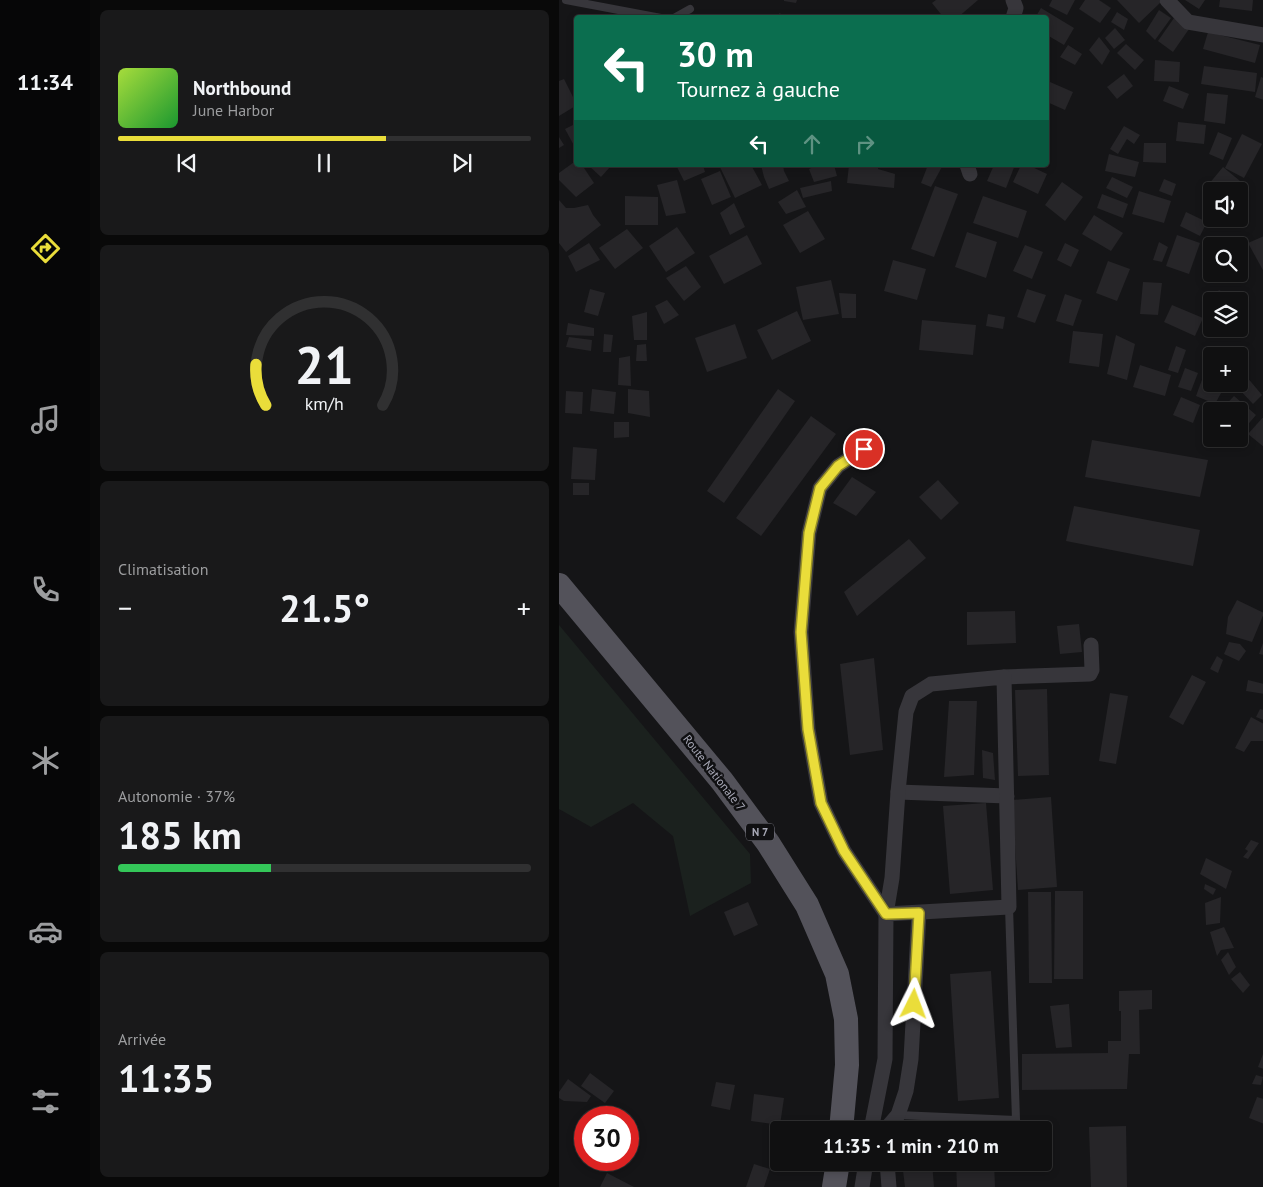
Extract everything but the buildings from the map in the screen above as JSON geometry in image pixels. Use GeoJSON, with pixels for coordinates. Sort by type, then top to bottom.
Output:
{"type":"FeatureCollection","features":[{"type":"Feature","properties":{"kind":"main road","name":"Route Nationale 7"},"geometry":{"type":"LineString","coordinates":[[559,585],[722,780],[768,843],[807,905],[837,974],[846,1019],[847,1065],[842,1121]]}},
{"type":"Feature","properties":{"kind":"main road"},"geometry":{"type":"LineString","coordinates":[[834,1187],[836,1171]]}},
{"type":"Feature","properties":{"kind":"street"},"geometry":{"type":"LineString","coordinates":[[1013,0],[1016,8],[1014,15]]}},
{"type":"Feature","properties":{"kind":"street"},"geometry":{"type":"LineString","coordinates":[[1167,0],[1188,22],[1263,35]]}},
{"type":"Feature","properties":{"kind":"street"},"geometry":{"type":"LineString","coordinates":[[864,449],[838,466],[820,488],[809,533],[801,632],[808,729],[821,803],[844,851],[886,914]]}},
{"type":"Feature","properties":{"kind":"street"},"geometry":{"type":"LineString","coordinates":[[873,1121],[885,1059],[886,914],[892,878],[906,712],[913,696],[931,684],[1004,677],[1090,674],[1092,670],[1091,645]]}},
{"type":"Feature","properties":{"kind":"street"},"geometry":{"type":"LineString","coordinates":[[886,914],[1009,907],[1004,677]]}},
{"type":"Feature","properties":{"kind":"street"},"geometry":{"type":"LineString","coordinates":[[898,792],[1007,796]]}},
{"type":"Feature","properties":{"kind":"street"},"geometry":{"type":"LineString","coordinates":[[893,1121],[898,1115],[906,1091],[911,1059],[919,913]]}},
{"type":"Feature","properties":{"kind":"street"},"geometry":{"type":"LineString","coordinates":[[862,1187],[865,1171]]}},
{"type":"Feature","properties":{"kind":"street"},"geometry":{"type":"LineString","coordinates":[[888,1171],[889,1187]]}},
{"type":"Feature","properties":{"kind":"lane"},"geometry":{"type":"LineString","coordinates":[[566,0],[645,15]]}},
{"type":"Feature","properties":{"kind":"lane"},"geometry":{"type":"LineString","coordinates":[[679,15],[690,9]]}},
{"type":"Feature","properties":{"kind":"lane"},"geometry":{"type":"LineString","coordinates":[[898,1115],[1016,1120],[1009,907]]}},
{"type":"Feature","properties":{"kind":"shaded area"},"geometry":{"type":"Polygon","coordinates":[[[559,625],[750,854],[751,883],[690,916],[673,836],[633,803],[591,827],[559,809],[559,625]]]}},
{"type":"Feature","properties":{"kind":"route"},"geometry":{"type":"LineString","coordinates":[[864,449],[838,466],[820,488],[809,533],[801,632],[808,729],[821,803],[844,851],[886,914],[919,913],[914,1004]]}}]}
